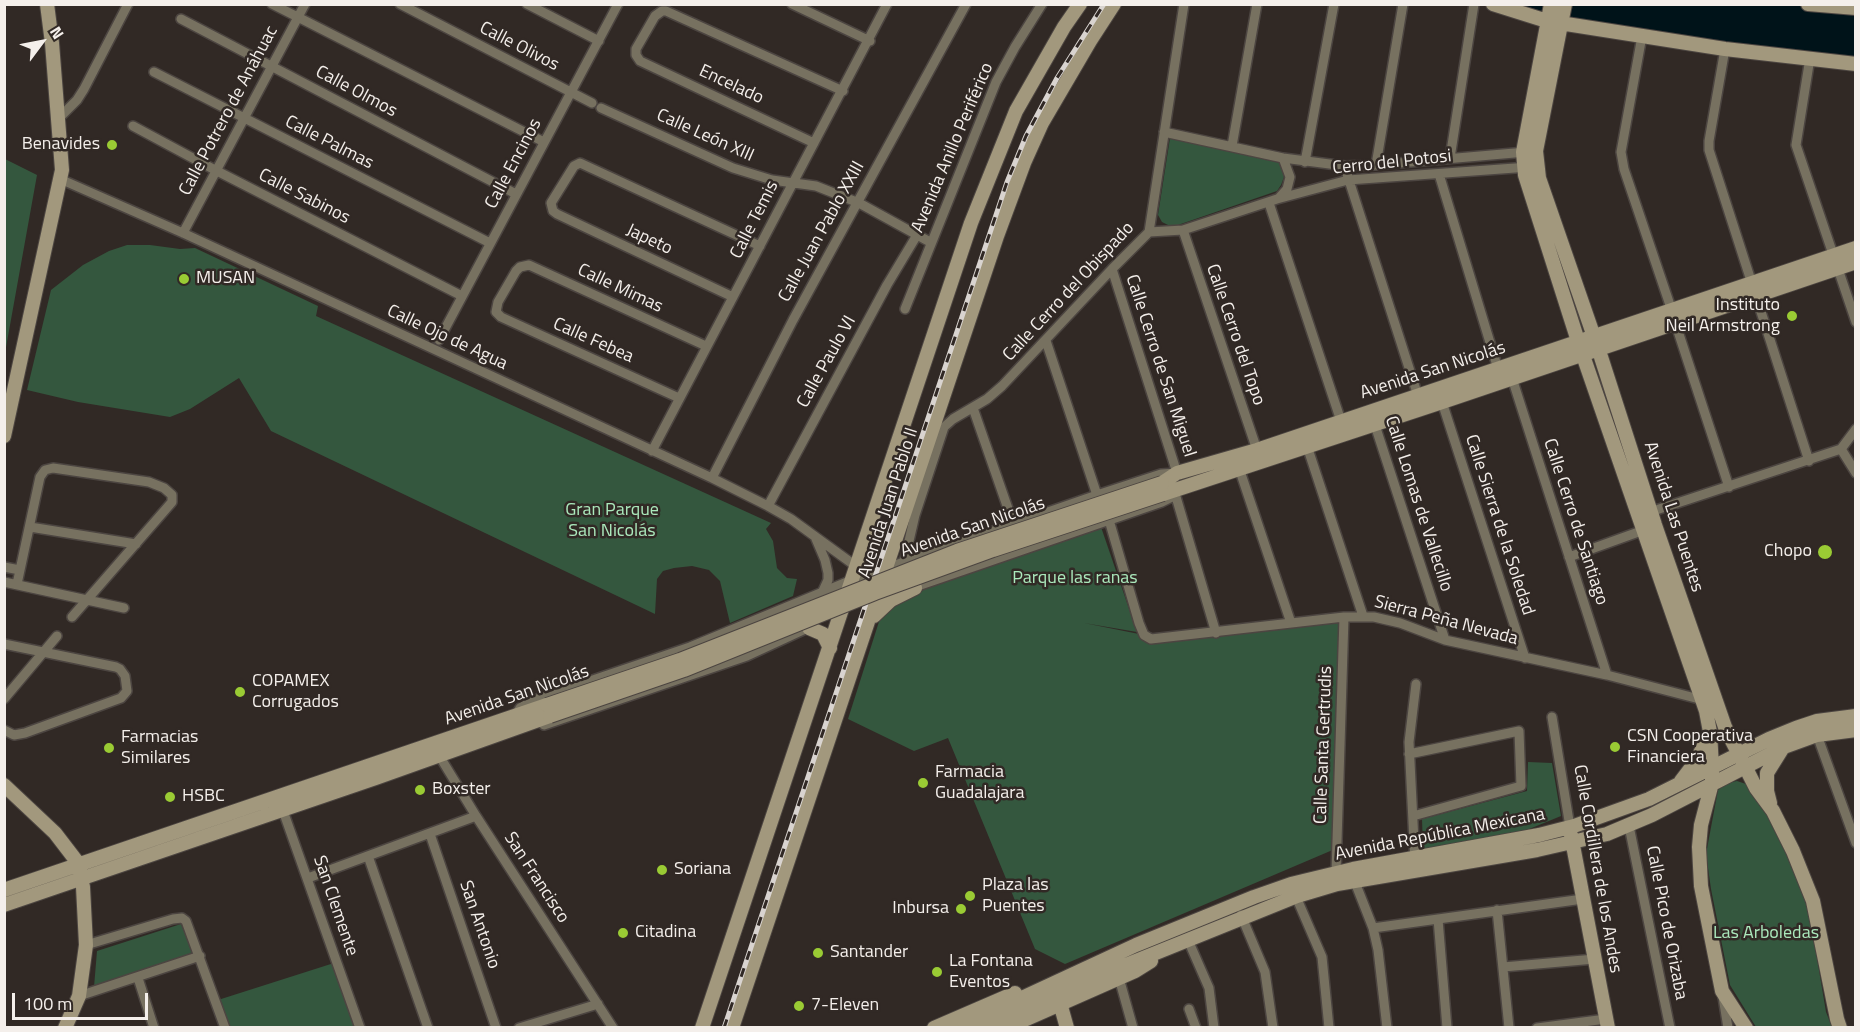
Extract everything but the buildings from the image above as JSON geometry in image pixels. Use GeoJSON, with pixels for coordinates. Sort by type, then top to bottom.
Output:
{"type":"FeatureCollection","features":[{"type":"Feature","properties":{"kind":"street"},"geometry":{"type":"LineString","coordinates":[[59,118],[77,100],[84,89],[128,4]]}},
{"type":"Feature","properties":{"kind":"street"},"geometry":{"type":"LineString","coordinates":[[272,4],[544,142]]}},
{"type":"Feature","properties":{"kind":"street","name":"Calle Potrero de Anáhuac"},"geometry":{"type":"LineString","coordinates":[[183,233],[305,4]]}},
{"type":"Feature","properties":{"kind":"street","name":"Calle Olivos"},"geometry":{"type":"LineString","coordinates":[[400,4],[592,103]]}},
{"type":"Feature","properties":{"kind":"street"},"geometry":{"type":"LineString","coordinates":[[527,4],[599,41]]}},
{"type":"Feature","properties":{"kind":"street","name":"Calle Encinos"},"geometry":{"type":"LineString","coordinates":[[439,340],[618,4]]}},
{"type":"Feature","properties":{"kind":"street"},"geometry":{"type":"LineString","coordinates":[[792,4],[870,41]]}},
{"type":"Feature","properties":{"kind":"street","name":"Calle Temis"},"geometry":{"type":"LineString","coordinates":[[652,451],[888,4]]}},
{"type":"Feature","properties":{"kind":"street","name":"Calle Juan Pablo XXIII"},"geometry":{"type":"LineString","coordinates":[[711,478],[793,320],[859,203],[894,132],[966,4]]}},
{"type":"Feature","properties":{"kind":"street","name":"Avenida Anillo Periférico"},"geometry":{"type":"LineString","coordinates":[[905,309],[996,82],[1042,4]]}},
{"type":"Feature","properties":{"kind":"street","name":"Avenida Juan Pablo II"},"geometry":{"type":"LineString","coordinates":[[702,1028],[841,611],[858,574],[971,223],[1000,147],[1035,76],[1080,4]]}},
{"type":"Feature","properties":{"kind":"street","name":"Avenida Juan Pablo II"},"geometry":{"type":"LineString","coordinates":[[732,1028],[997,236],[1024,163],[1059,92],[1114,4]]}},
{"type":"Feature","properties":{"kind":"street","name":"Calle Cerro del Obispado"},"geometry":{"type":"LineString","coordinates":[[910,589],[903,563],[915,514],[944,427],[1002,386],[1112,268],[1149,232],[1184,4]]}},
{"type":"Feature","properties":{"kind":"street"},"geometry":{"type":"LineString","coordinates":[[1232,146],[1257,4]]}},
{"type":"Feature","properties":{"kind":"street"},"geometry":{"type":"LineString","coordinates":[[1305,162],[1334,4]]}},
{"type":"Feature","properties":{"kind":"street"},"geometry":{"type":"LineString","coordinates":[[1376,165],[1403,4]]}},
{"type":"Feature","properties":{"kind":"street"},"geometry":{"type":"LineString","coordinates":[[1450,158],[1474,4]]}},
{"type":"Feature","properties":{"kind":"street"},"geometry":{"type":"LineString","coordinates":[[1493,4],[1556,13],[1642,36],[1725,49],[1856,64]]}},
{"type":"Feature","properties":{"kind":"street"},"geometry":{"type":"LineString","coordinates":[[1808,4],[1856,8]]}},
{"type":"Feature","properties":{"kind":"street"},"geometry":{"type":"LineString","coordinates":[[4,436],[7,408],[60,179],[59,118],[47,5]]}},
{"type":"Feature","properties":{"kind":"street","name":"Encelado"},"geometry":{"type":"LineString","coordinates":[[814,143],[640,61],[636,55],[636,49],[655,16],[662,11],[670,12],[843,91]]}},
{"type":"Feature","properties":{"kind":"street","name":"Avenida Las Puentes"},"geometry":{"type":"LineString","coordinates":[[1556,13],[1530,152],[1530,167],[1570,315],[1595,388],[1686,613],[1725,727],[1744,767],[1773,811],[1793,851],[1813,900],[1840,1028]]}},
{"type":"Feature","properties":{"kind":"street","name":"Calle Olmos"},"geometry":{"type":"LineString","coordinates":[[181,19],[516,194]]}},
{"type":"Feature","properties":{"kind":"street"},"geometry":{"type":"LineString","coordinates":[[1642,36],[1621,152],[1624,169],[1729,487]]}},
{"type":"Feature","properties":{"kind":"street"},"geometry":{"type":"LineString","coordinates":[[1725,49],[1709,150],[1809,461]]}},
{"type":"Feature","properties":{"kind":"street"},"geometry":{"type":"LineString","coordinates":[[1809,58],[1796,145],[1856,322]]}},
{"type":"Feature","properties":{"kind":"street","name":"Calle Palmas"},"geometry":{"type":"LineString","coordinates":[[154,72],[490,243]]}},
{"type":"Feature","properties":{"kind":"street","name":"Calle León XIII"},"geometry":{"type":"LineString","coordinates":[[601,108],[733,168],[772,180],[816,186],[859,203],[930,242]]}},
{"type":"Feature","properties":{"kind":"street","name":"Calle Sabinos"},"geometry":{"type":"LineString","coordinates":[[133,126],[462,296]]}},
{"type":"Feature","properties":{"kind":"street","name":"Cerro del Potosi"},"geometry":{"type":"LineString","coordinates":[[1164,132],[1283,158],[1345,166],[1530,152]]}},
{"type":"Feature","properties":{"kind":"street"},"geometry":{"type":"LineString","coordinates":[[1283,158],[1289,172],[1289,185],[1273,201],[1341,421]]}},
{"type":"Feature","properties":{"kind":"street","name":"Japeto"},"geometry":{"type":"LineString","coordinates":[[733,297],[621,246],[553,211],[551,203],[574,166],[580,163],[760,246]]}},
{"type":"Feature","properties":{"kind":"street"},"geometry":{"type":"LineString","coordinates":[[1345,166],[1418,396]]}},
{"type":"Feature","properties":{"kind":"street","name":"Cerro del Potosi"},"geometry":{"type":"LineString","coordinates":[[1149,232],[1183,230],[1348,180],[1530,167]]}},
{"type":"Feature","properties":{"kind":"street","name":"Avenida Las Puentes"},"geometry":{"type":"LineString","coordinates":[[1530,167],[1599,349],[1645,514],[1644,530],[1703,700],[1710,732],[1712,783],[1701,825],[1699,860],[1701,886],[1722,992],[1746,1028]]}},
{"type":"Feature","properties":{"kind":"street"},"geometry":{"type":"LineString","coordinates":[[1439,174],[1498,369]]}},
{"type":"Feature","properties":{"kind":"street","name":"Calle Ojo de Agua"},"geometry":{"type":"LineString","coordinates":[[60,179],[183,233],[768,506],[815,536],[858,574],[878,596]]}},
{"type":"Feature","properties":{"kind":"street","name":"Calle Cerro del Topo"},"geometry":{"type":"LineString","coordinates":[[1183,230],[1257,450]]}},
{"type":"Feature","properties":{"kind":"street","name":"Calle Paulo VI"},"geometry":{"type":"LineString","coordinates":[[768,506],[887,285],[917,236]]}},
{"type":"Feature","properties":{"kind":"street","name":"Avenida San Nicolás"},"geometry":{"type":"LineString","coordinates":[[1166,489],[1177,473],[1257,450],[1341,421],[1373,417],[1442,402],[1512,378],[1548,359],[1581,347],[1594,335],[1618,327],[1673,315],[1834,262],[1856,248]]}},
{"type":"Feature","properties":{"kind":"street","name":"Avenida San Nicolás"},"geometry":{"type":"LineString","coordinates":[[1834,262],[1856,262]]}},
{"type":"Feature","properties":{"kind":"street","name":"Calle Mimas"},"geometry":{"type":"LineString","coordinates":[[496,312],[498,302],[520,267],[529,265],[706,346]]}},
{"type":"Feature","properties":{"kind":"street","name":"Calle Cerro de San Miguel"},"geometry":{"type":"LineString","coordinates":[[1112,268],[1177,473]]}},
{"type":"Feature","properties":{"kind":"street","name":"Calle Febea"},"geometry":{"type":"LineString","coordinates":[[496,312],[501,317],[679,398]]}},
{"type":"Feature","properties":{"kind":"street"},"geometry":{"type":"LineString","coordinates":[[1586,314],[1600,324],[1618,327]]}},
{"type":"Feature","properties":{"kind":"street"},"geometry":{"type":"LineString","coordinates":[[1570,315],[1566,332],[1548,359],[1579,370],[1595,388]]}},
{"type":"Feature","properties":{"kind":"street","name":"Avenida San Nicolás"},"geometry":{"type":"LineString","coordinates":[[1581,347],[1599,349],[1622,341],[1673,315]]}},
{"type":"Feature","properties":{"kind":"street"},"geometry":{"type":"LineString","coordinates":[[1046,341],[1097,495]]}},
{"type":"Feature","properties":{"kind":"street"},"geometry":{"type":"LineString","coordinates":[[1607,375],[1610,357],[1622,341]]}},
{"type":"Feature","properties":{"kind":"street","name":"Avenida San Nicolás"},"geometry":{"type":"LineString","coordinates":[[4,890],[278,797],[436,750],[549,711],[957,551],[1307,446],[1418,396],[1498,369],[1548,359]]}},
{"type":"Feature","properties":{"kind":"street","name":"Calle Cerro de Santiago"},"geometry":{"type":"LineString","coordinates":[[1512,378],[1607,675]]}},
{"type":"Feature","properties":{"kind":"street","name":"Calle Sierra de la Soledad"},"geometry":{"type":"LineString","coordinates":[[1442,402],[1525,658]]}},
{"type":"Feature","properties":{"kind":"street"},"geometry":{"type":"LineString","coordinates":[[973,408],[1013,523]]}},
{"type":"Feature","properties":{"kind":"street","name":"Calle Lomas de Vallecillo"},"geometry":{"type":"LineString","coordinates":[[1373,417],[1445,640]]}},
{"type":"Feature","properties":{"kind":"street"},"geometry":{"type":"LineString","coordinates":[[1645,514],[1841,449],[1856,429]]}},
{"type":"Feature","properties":{"kind":"street"},"geometry":{"type":"LineString","coordinates":[[1307,446],[1363,616]]}},
{"type":"Feature","properties":{"kind":"street"},"geometry":{"type":"LineString","coordinates":[[1841,449],[1856,473]]}},
{"type":"Feature","properties":{"kind":"street"},"geometry":{"type":"LineString","coordinates":[[17,584],[40,477],[45,470],[52,468],[149,482],[164,488],[172,495],[172,502],[72,617]]}},
{"type":"Feature","properties":{"kind":"street"},"geometry":{"type":"LineString","coordinates":[[1239,468],[1291,623]]}},
{"type":"Feature","properties":{"kind":"street"},"geometry":{"type":"LineString","coordinates":[[1166,489],[1172,497],[1162,502],[910,589],[878,596],[747,656],[544,725],[530,728],[518,722],[520,708],[534,700],[690,647],[818,595],[858,574],[885,569],[1013,523],[1161,474],[1177,473]]}},
{"type":"Feature","properties":{"kind":"street"},"geometry":{"type":"LineString","coordinates":[[1166,489],[1216,633]]}},
{"type":"Feature","properties":{"kind":"street","name":"Sierra Peña Nevada"},"geometry":{"type":"LineString","coordinates":[[1108,520],[1139,623],[1144,634],[1151,639],[1363,616],[1400,623],[1445,640],[1607,675],[1703,700]]}},
{"type":"Feature","properties":{"kind":"street"},"geometry":{"type":"LineString","coordinates":[[30,527],[135,544]]}},
{"type":"Feature","properties":{"kind":"street"},"geometry":{"type":"LineString","coordinates":[[1569,557],[1644,530]]}},
{"type":"Feature","properties":{"kind":"street"},"geometry":{"type":"LineString","coordinates":[[815,536],[828,573],[828,580],[818,595]]}},
{"type":"Feature","properties":{"kind":"street"},"geometry":{"type":"LineString","coordinates":[[1651,549],[1660,560],[1679,614],[1686,613]]}},
{"type":"Feature","properties":{"kind":"street"},"geometry":{"type":"LineString","coordinates":[[4,567],[21,570]]}},
{"type":"Feature","properties":{"kind":"street"},"geometry":{"type":"LineString","coordinates":[[4,582],[124,608]]}},
{"type":"Feature","properties":{"kind":"street"},"geometry":{"type":"LineString","coordinates":[[869,622],[884,605],[910,589]]}},
{"type":"Feature","properties":{"kind":"street"},"geometry":{"type":"LineString","coordinates":[[815,624],[824,614],[824,607],[818,595]]}},
{"type":"Feature","properties":{"kind":"street","name":"Calle Santa Gertrudis"},"geometry":{"type":"LineString","coordinates":[[1336,873],[1344,617]]}},
{"type":"Feature","properties":{"kind":"street"},"geometry":{"type":"LineString","coordinates":[[815,624],[830,648]]}},
{"type":"Feature","properties":{"kind":"street"},"geometry":{"type":"LineString","coordinates":[[4,699],[57,636]]}},
{"type":"Feature","properties":{"kind":"street"},"geometry":{"type":"LineString","coordinates":[[4,644],[116,666],[125,676],[126,694],[121,698],[25,733],[14,735],[4,730]]}},
{"type":"Feature","properties":{"kind":"street"},"geometry":{"type":"LineString","coordinates":[[1415,864],[1408,754],[1416,684]]}},
{"type":"Feature","properties":{"kind":"street","name":"Avenida República Mexicana"},"geometry":{"type":"LineString","coordinates":[[1415,864],[1539,835],[1624,809],[1769,739],[1817,722],[1856,716]]}},
{"type":"Feature","properties":{"kind":"street","name":"Calle Cordillera de los Andes"},"geometry":{"type":"LineString","coordinates":[[1552,717],[1569,827],[1607,1023]]}},
{"type":"Feature","properties":{"kind":"street"},"geometry":{"type":"LineString","coordinates":[[1725,727],[1731,734],[1741,739],[1769,739]]}},
{"type":"Feature","properties":{"kind":"street"},"geometry":{"type":"LineString","coordinates":[[1408,754],[1519,730],[1521,786],[1413,816]]}},
{"type":"Feature","properties":{"kind":"street","name":"Avenida República Mexicana"},"geometry":{"type":"LineString","coordinates":[[1006,1017],[1032,993],[1136,945],[1236,904],[1353,875],[1415,864],[1573,843],[1629,826],[1784,747],[1817,735],[1856,730]]}},
{"type":"Feature","properties":{"kind":"street"},"geometry":{"type":"LineString","coordinates":[[1677,785],[1697,759],[1710,732]]}},
{"type":"Feature","properties":{"kind":"street"},"geometry":{"type":"LineString","coordinates":[[1817,735],[1856,843]]}},
{"type":"Feature","properties":{"kind":"street"},"geometry":{"type":"LineString","coordinates":[[1773,811],[1767,791],[1767,773],[1784,747]]}},
{"type":"Feature","properties":{"kind":"street","name":"Avenida San Nicolás"},"geometry":{"type":"LineString","coordinates":[[4,906],[283,810],[436,750]]}},
{"type":"Feature","properties":{"kind":"street","name":"San Francisco"},"geometry":{"type":"LineString","coordinates":[[436,750],[613,1028]]}},
{"type":"Feature","properties":{"kind":"street"},"geometry":{"type":"LineString","coordinates":[[4,785],[55,833],[78,863],[82,880],[86,945],[79,996],[65,1028]]}},
{"type":"Feature","properties":{"kind":"street","name":"San Clemente"},"geometry":{"type":"LineString","coordinates":[[278,797],[360,1028]]}},
{"type":"Feature","properties":{"kind":"street"},"geometry":{"type":"LineString","coordinates":[[308,878],[476,816]]}},
{"type":"Feature","properties":{"kind":"street","name":"Calle Pico de Orizaba"},"geometry":{"type":"LineString","coordinates":[[1629,826],[1670,1028]]}},
{"type":"Feature","properties":{"kind":"street","name":"San Antonio"},"geometry":{"type":"LineString","coordinates":[[430,834],[496,1028]]}},
{"type":"Feature","properties":{"kind":"street"},"geometry":{"type":"LineString","coordinates":[[368,856],[428,1028]]}},
{"type":"Feature","properties":{"kind":"street","name":"Avenida República Mexicana"},"geometry":{"type":"LineString","coordinates":[[981,1028],[1242,917],[1294,890],[1336,873],[1353,875]]}},
{"type":"Feature","properties":{"kind":"street"},"geometry":{"type":"LineString","coordinates":[[1353,875],[1373,928],[1381,971],[1387,1028]]}},
{"type":"Feature","properties":{"kind":"street"},"geometry":{"type":"LineString","coordinates":[[1294,890],[1322,957],[1329,1028]]}},
{"type":"Feature","properties":{"kind":"street"},"geometry":{"type":"LineString","coordinates":[[1373,928],[1583,899]]}},
{"type":"Feature","properties":{"kind":"street"},"geometry":{"type":"LineString","coordinates":[[1236,904],[1265,972],[1273,1028]]}},
{"type":"Feature","properties":{"kind":"street"},"geometry":{"type":"LineString","coordinates":[[1497,910],[1509,1028]]}},
{"type":"Feature","properties":{"kind":"street"},"geometry":{"type":"LineString","coordinates":[[86,945],[178,918],[186,921],[225,1028]]}},
{"type":"Feature","properties":{"kind":"street"},"geometry":{"type":"LineString","coordinates":[[1438,919],[1447,1028]]}},
{"type":"Feature","properties":{"kind":"street"},"geometry":{"type":"LineString","coordinates":[[1188,939],[1209,988],[1214,1028]]}},
{"type":"Feature","properties":{"kind":"street","name":"Avenida República Mexicana"},"geometry":{"type":"LineString","coordinates":[[957,1028],[1060,1003],[1144,967],[1159,951]]}},
{"type":"Feature","properties":{"kind":"street"},"geometry":{"type":"LineString","coordinates":[[79,996],[200,956]]}},
{"type":"Feature","properties":{"kind":"street"},"geometry":{"type":"LineString","coordinates":[[1503,967],[1595,959]]}},
{"type":"Feature","properties":{"kind":"street"},"geometry":{"type":"LineString","coordinates":[[138,978],[154,1028]]}},
{"type":"Feature","properties":{"kind":"street"},"geometry":{"type":"LineString","coordinates":[[1119,978],[1133,1028]]}},
{"type":"Feature","properties":{"kind":"street"},"geometry":{"type":"LineString","coordinates":[[1722,992],[1728,1028]]}},
{"type":"Feature","properties":{"kind":"street","name":"Avenida República Mexicana"},"geometry":{"type":"LineString","coordinates":[[934,1028],[1009,995],[1032,993]]}},
{"type":"Feature","properties":{"kind":"street"},"geometry":{"type":"LineString","coordinates":[[1060,1003],[1067,1028]]}},
{"type":"Feature","properties":{"kind":"street"},"geometry":{"type":"LineString","coordinates":[[519,1028],[598,1004]]}},
{"type":"Feature","properties":{"kind":"street"},"geometry":{"type":"LineString","coordinates":[[1189,1009],[1196,1028]]}},
{"type":"Feature","properties":{"kind":"street"},"geometry":{"type":"LineString","coordinates":[[1541,1027],[1607,1023]]}},
{"type":"Feature","properties":{"kind":"green space"},"geometry":{"type":"Polygon","coordinates":[[[1170,138],[1281,163],[1284,177],[1281,185],[1277,191],[1175,226],[1168,225],[1162,222],[1158,215],[1170,138]]]}},
{"type":"Feature","properties":{"kind":"green space"},"geometry":{"type":"Polygon","coordinates":[[[4,159],[37,175],[5,353],[4,159]]]}},
{"type":"Feature","properties":{"kind":"green space","name":"Gran Parque San Nicolás"},"geometry":{"type":"Polygon","coordinates":[[[127,245],[195,248],[318,306],[316,316],[771,523],[766,529],[773,541],[777,568],[787,578],[797,579],[793,596],[730,623],[720,581],[709,570],[692,566],[674,568],[663,571],[657,579],[655,614],[271,431],[239,378],[190,409],[170,417],[78,402],[27,390],[51,290],[83,265],[109,251],[127,245]]]}},
{"type":"Feature","properties":{"kind":"green space","name":"Parque las ranas"},"geometry":{"type":"Polygon","coordinates":[[[1101,527],[1137,632],[1084,623],[1158,639],[1339,622],[1335,849],[1065,964],[1035,949],[948,738],[914,751],[848,719],[883,609],[905,590],[1101,527]]]}},
{"type":"Feature","properties":{"kind":"green space"},"geometry":{"type":"Polygon","coordinates":[[[1528,762],[1552,763],[1561,816],[1522,832],[1423,849],[1422,819],[1527,791],[1528,762]]]}},
{"type":"Feature","properties":{"kind":"green space","name":"Las Arboledas"},"geometry":{"type":"Polygon","coordinates":[[[1737,781],[1749,785],[1754,791],[1780,836],[1808,904],[1826,1012],[1832,1027],[1756,1027],[1730,985],[1706,854],[1718,790],[1727,783],[1737,781]]]}},
{"type":"Feature","properties":{"kind":"green space"},"geometry":{"type":"Polygon","coordinates":[[[181,924],[193,953],[94,987],[97,951],[181,924]]]}},
{"type":"Feature","properties":{"kind":"green space"},"geometry":{"type":"Polygon","coordinates":[[[334,963],[354,1027],[228,1027],[218,1000],[334,963]]]}},
{"type":"Feature","properties":{"kind":"shaded area"},"geometry":{"type":"Polygon","coordinates":[[[1808,4],[1855,8],[1855,64],[1725,49],[1493,5],[1808,4]]]}},
{"type":"Feature","properties":{"kind":"railway"},"geometry":{"type":"LineString","coordinates":[[724,1028],[1007,182],[1026,136],[1057,78],[1104,4]]}},
{"type":"Feature","properties":{"kind":"place","name":"Benavides"},"geometry":{"type":"Point","coordinates":[112,145]}},
{"type":"Feature","properties":{"kind":"place","name":"MUSAN"},"geometry":{"type":"Point","coordinates":[184,279]}},
{"type":"Feature","properties":{"kind":"place","name":"Instituto Neil Armstrong"},"geometry":{"type":"Point","coordinates":[1792,316]}},
{"type":"Feature","properties":{"kind":"place","name":"Chopo"},"geometry":{"type":"Point","coordinates":[1825,552]}},
{"type":"Feature","properties":{"kind":"place","name":"COPAMEX Corrugados"},"geometry":{"type":"Point","coordinates":[240,692]}},
{"type":"Feature","properties":{"kind":"place","name":"CSN Cooperativa Financiera"},"geometry":{"type":"Point","coordinates":[1615,747]}},
{"type":"Feature","properties":{"kind":"place","name":"Farmacias Similares"},"geometry":{"type":"Point","coordinates":[109,748]}},
{"type":"Feature","properties":{"kind":"place","name":"Farmacia Guadalajara"},"geometry":{"type":"Point","coordinates":[923,783]}},
{"type":"Feature","properties":{"kind":"place","name":"Boxster"},"geometry":{"type":"Point","coordinates":[420,790]}},
{"type":"Feature","properties":{"kind":"place","name":"HSBC"},"geometry":{"type":"Point","coordinates":[170,797]}},
{"type":"Feature","properties":{"kind":"place","name":"Soriana"},"geometry":{"type":"Point","coordinates":[662,870]}},
{"type":"Feature","properties":{"kind":"place","name":"Plaza las Puentes"},"geometry":{"type":"Point","coordinates":[970,896]}},
{"type":"Feature","properties":{"kind":"place","name":"Inbursa"},"geometry":{"type":"Point","coordinates":[961,909]}},
{"type":"Feature","properties":{"kind":"place","name":"Citadina"},"geometry":{"type":"Point","coordinates":[623,933]}},
{"type":"Feature","properties":{"kind":"place","name":"Santander"},"geometry":{"type":"Point","coordinates":[818,953]}},
{"type":"Feature","properties":{"kind":"place","name":"La Fontana Eventos"},"geometry":{"type":"Point","coordinates":[937,972]}},
{"type":"Feature","properties":{"kind":"place","name":"7-Eleven"},"geometry":{"type":"Point","coordinates":[799,1006]}}]}
